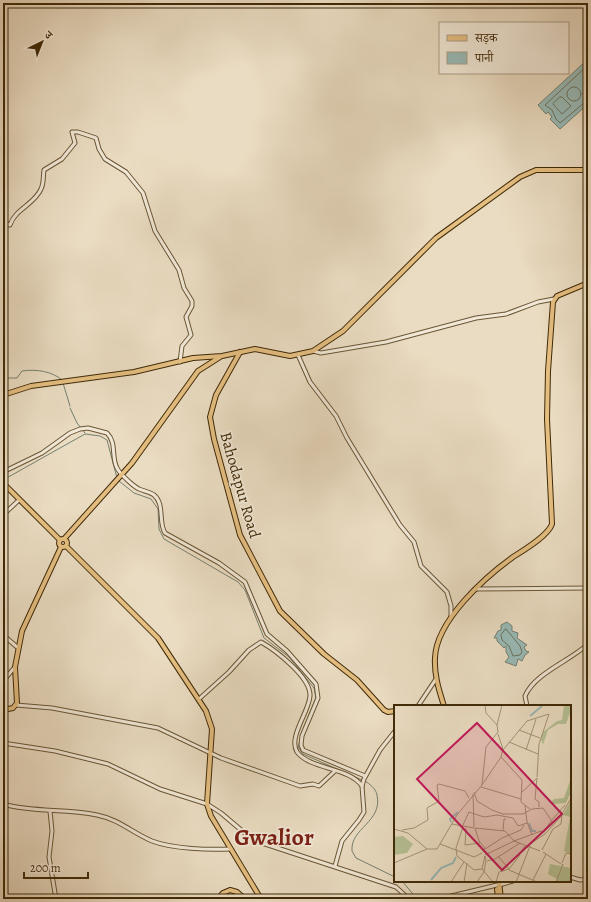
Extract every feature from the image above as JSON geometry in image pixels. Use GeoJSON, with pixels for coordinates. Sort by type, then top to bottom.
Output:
{"type":"FeatureCollection","features":[{"type":"Feature","properties":{"kind":"main road"},"geometry":{"type":"LineString","coordinates":[[3,395],[31,386],[134,372],[193,358],[222,356],[257,349],[282,355],[298,355],[313,351],[343,330],[436,238],[522,176],[536,170],[588,170]]}},
{"type":"Feature","properties":{"kind":"main road"},"geometry":{"type":"LineString","coordinates":[[444,705],[436,679],[435,653],[438,642],[451,618],[475,589],[490,574],[539,539],[552,524],[548,466],[547,417],[548,365],[554,299],[588,283]]}},
{"type":"Feature","properties":{"kind":"main road","name":"Bahodapur Road"},"geometry":{"type":"LineString","coordinates":[[240,352],[216,395],[210,417],[214,439],[240,535],[280,611],[324,654],[357,680],[384,710],[388,712],[394,711]]}},
{"type":"Feature","properties":{"kind":"main road"},"geometry":{"type":"LineString","coordinates":[[222,356],[198,371],[122,475],[59,544],[63,546],[158,638],[199,699],[212,724],[207,804],[231,849],[262,899]]}},
{"type":"Feature","properties":{"kind":"main road"},"geometry":{"type":"LineString","coordinates":[[3,484],[62,540],[67,542],[63,546],[22,631],[15,667],[16,706],[3,710]]}},
{"type":"Feature","properties":{"kind":"main road"},"geometry":{"type":"LineString","coordinates":[[498,883],[499,899]]}},
{"type":"Feature","properties":{"kind":"main road"},"geometry":{"type":"LineString","coordinates":[[218,899],[223,893],[230,890],[237,892],[245,899]]}},
{"type":"Feature","properties":{"kind":"main road"},"geometry":{"type":"LineString","coordinates":[[259,890],[262,899]]}},
{"type":"Feature","properties":{"kind":"street"},"geometry":{"type":"LineString","coordinates":[[3,223],[10,225],[14,216],[38,195],[41,190],[44,170],[62,159],[75,143],[72,132],[78,132],[96,138],[98,149],[103,156],[109,162],[126,172],[143,193],[153,226],[179,270],[184,288],[192,301],[192,306],[186,316],[191,335],[182,346],[180,362]]}},
{"type":"Feature","properties":{"kind":"street"},"geometry":{"type":"LineString","coordinates":[[313,351],[321,353],[386,342],[476,318],[506,314],[538,302],[554,299]]}},
{"type":"Feature","properties":{"kind":"street"},"geometry":{"type":"LineString","coordinates":[[298,355],[310,382],[342,424],[346,437],[366,470],[401,527],[414,542],[421,566],[447,592],[451,606],[451,618]]}},
{"type":"Feature","properties":{"kind":"street"},"geometry":{"type":"LineString","coordinates":[[3,472],[42,453],[70,433],[81,428],[103,431],[110,436],[113,444],[117,468],[122,475],[136,487],[154,495],[161,507],[162,524],[167,535],[219,563],[245,582],[269,638],[291,654],[318,688],[318,701],[302,736],[302,748],[306,752],[365,776]]}},
{"type":"Feature","properties":{"kind":"street"},"geometry":{"type":"LineString","coordinates":[[3,515],[19,500]]}},
{"type":"Feature","properties":{"kind":"street"},"geometry":{"type":"LineString","coordinates":[[475,589],[588,588]]}},
{"type":"Feature","properties":{"kind":"street"},"geometry":{"type":"LineString","coordinates":[[3,635],[18,647]]}},
{"type":"Feature","properties":{"kind":"street"},"geometry":{"type":"LineString","coordinates":[[264,643],[269,638]]}},
{"type":"Feature","properties":{"kind":"street"},"geometry":{"type":"LineString","coordinates":[[199,699],[229,672],[249,650],[259,642],[264,643],[289,662],[304,681],[310,693],[295,739],[295,750],[305,759],[356,780],[362,785]]}},
{"type":"Feature","properties":{"kind":"street"},"geometry":{"type":"LineString","coordinates":[[527,705],[525,696],[544,675],[588,644]]}},
{"type":"Feature","properties":{"kind":"street"},"geometry":{"type":"LineString","coordinates":[[3,681],[15,667]]}},
{"type":"Feature","properties":{"kind":"street"},"geometry":{"type":"LineString","coordinates":[[419,705],[436,679]]}},
{"type":"Feature","properties":{"kind":"street"},"geometry":{"type":"LineString","coordinates":[[16,706],[52,708],[138,723],[162,730],[211,754],[300,786],[313,784],[320,786],[335,771]]}},
{"type":"Feature","properties":{"kind":"street"},"geometry":{"type":"LineString","coordinates":[[335,866],[342,841],[364,812],[362,785],[365,776],[380,750],[394,732]]}},
{"type":"Feature","properties":{"kind":"street"},"geometry":{"type":"LineString","coordinates":[[3,743],[56,751],[108,764],[160,789],[207,804],[257,841],[277,849],[335,866],[396,887],[409,899]]}},
{"type":"Feature","properties":{"kind":"street"},"geometry":{"type":"LineString","coordinates":[[3,804],[30,810],[67,811],[98,815],[116,821],[146,838],[161,843],[219,850],[231,849]]}},
{"type":"Feature","properties":{"kind":"street"},"geometry":{"type":"LineString","coordinates":[[50,811],[52,831],[49,857],[56,899]]}},
{"type":"Feature","properties":{"kind":"street"},"geometry":{"type":"LineString","coordinates":[[571,877],[580,880],[588,879]]}},
{"type":"Feature","properties":{"kind":"street"},"geometry":{"type":"LineString","coordinates":[[439,899],[498,883]]}},
{"type":"Feature","properties":{"kind":"water"},"geometry":{"type":"Polygon","coordinates":[[[588,59],[588,104],[560,129],[550,119],[552,117],[548,112],[546,114],[538,105],[588,59]]]}},
{"type":"Feature","properties":{"kind":"water"},"geometry":{"type":"Polygon","coordinates":[[[507,622],[512,626],[512,631],[518,633],[517,638],[527,645],[524,647],[526,651],[529,652],[525,655],[522,661],[518,659],[516,666],[505,662],[509,657],[506,652],[506,646],[504,648],[497,641],[497,638],[494,638],[498,631],[501,630],[501,625],[507,622]]]}},
{"type":"Feature","properties":{"kind":"waterway"},"geometry":{"type":"LineString","coordinates":[[3,378],[17,378],[22,371],[33,370],[44,371],[62,380]]}},
{"type":"Feature","properties":{"kind":"waterway"},"geometry":{"type":"LineString","coordinates":[[63,383],[70,406]]}},
{"type":"Feature","properties":{"kind":"waterway"},"geometry":{"type":"LineString","coordinates":[[70,408],[77,423],[85,433]]}},
{"type":"Feature","properties":{"kind":"waterway"},"geometry":{"type":"LineString","coordinates":[[3,480],[85,434],[100,436],[107,440],[117,478]]}},
{"type":"Feature","properties":{"kind":"waterway"},"geometry":{"type":"LineString","coordinates":[[119,481],[134,493],[151,499],[158,509],[159,529],[164,539],[238,582],[245,590],[264,638],[289,657],[314,688],[316,698],[308,717]]}},
{"type":"Feature","properties":{"kind":"waterway"},"geometry":{"type":"LineString","coordinates":[[301,737],[298,747],[303,754],[362,780]]}},
{"type":"Feature","properties":{"kind":"waterway"},"geometry":{"type":"LineString","coordinates":[[365,781],[371,785],[375,791],[378,804],[371,819],[356,836],[352,851],[356,858],[394,877]]}},
{"type":"Feature","properties":{"kind":"waterway"},"geometry":{"type":"LineString","coordinates":[[403,882],[417,899]]}},
{"type":"Feature","properties":{"kind":"district","name":"Gwalior"},"geometry":{"type":"Point","coordinates":[274,837]}}]}
